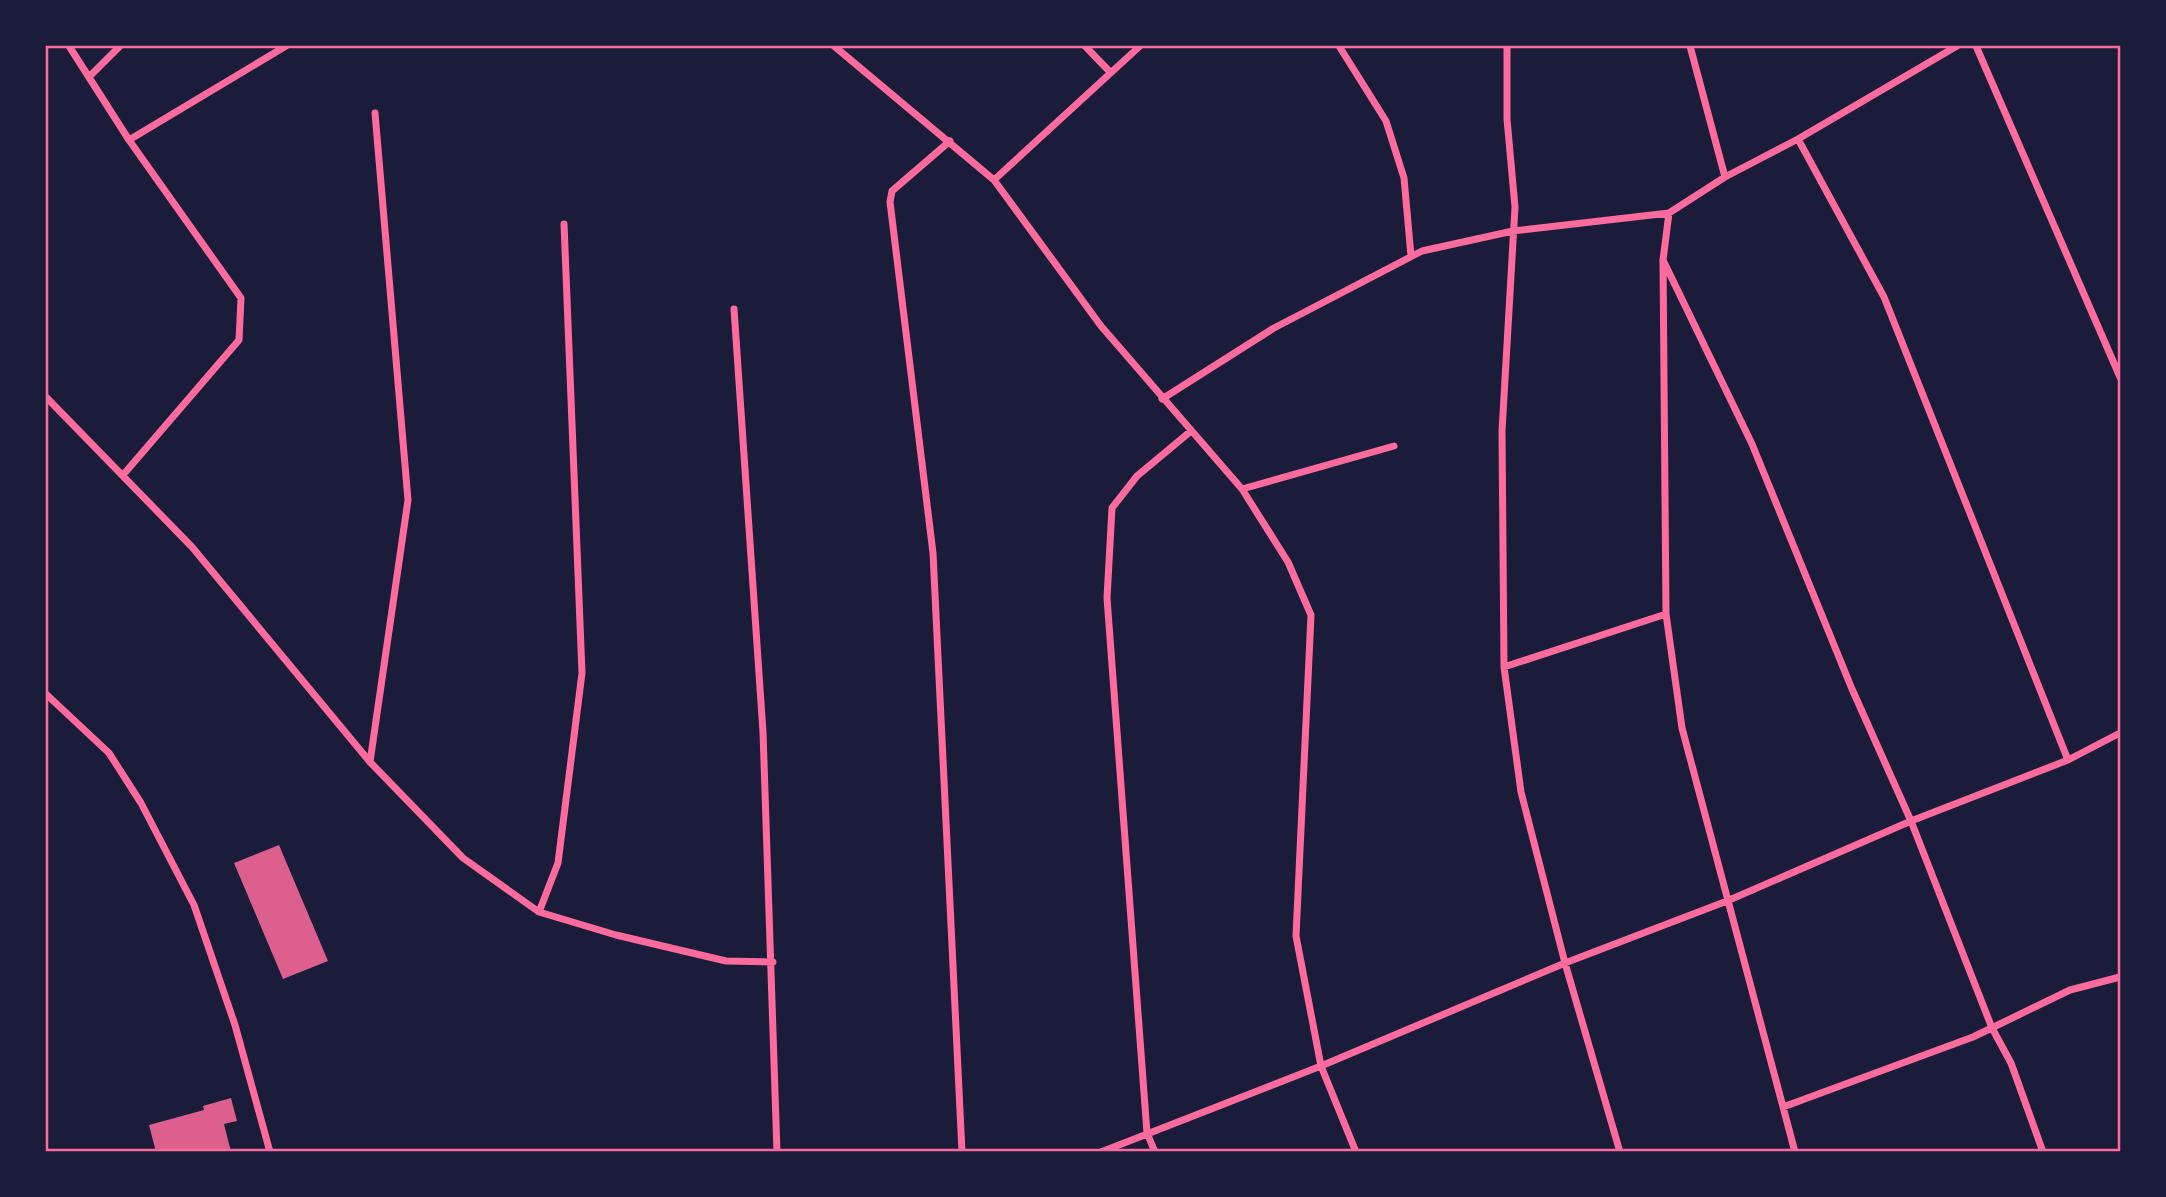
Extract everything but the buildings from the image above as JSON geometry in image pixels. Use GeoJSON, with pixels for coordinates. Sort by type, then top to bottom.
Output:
{"type":"FeatureCollection","features":[{"type":"Feature","properties":{"kind":"street"},"geometry":{"type":"LineString","coordinates":[[69,46],[130,140],[241,298],[239,340],[122,475]]}},
{"type":"Feature","properties":{"kind":"street"},"geometry":{"type":"LineString","coordinates":[[89,77],[120,46]]}},
{"type":"Feature","properties":{"kind":"street"},"geometry":{"type":"LineString","coordinates":[[130,140],[286,46]]}},
{"type":"Feature","properties":{"kind":"street"},"geometry":{"type":"LineString","coordinates":[[834,46],[994,180],[1101,326],[1242,488],[1288,562],[1311,615],[1296,936],[1321,1066],[1356,1152]]}},
{"type":"Feature","properties":{"kind":"street"},"geometry":{"type":"LineString","coordinates":[[1085,46],[1110,72]]}},
{"type":"Feature","properties":{"kind":"street"},"geometry":{"type":"LineString","coordinates":[[994,180],[1140,46]]}},
{"type":"Feature","properties":{"kind":"street"},"geometry":{"type":"LineString","coordinates":[[1339,46],[1386,121],[1404,178],[1411,256]]}},
{"type":"Feature","properties":{"kind":"street"},"geometry":{"type":"LineString","coordinates":[[1507,46],[1507,119],[1515,207],[1502,431],[1504,667],[1521,792],[1565,963],[1620,1152]]}},
{"type":"Feature","properties":{"kind":"street"},"geometry":{"type":"LineString","coordinates":[[1690,46],[1725,177]]}},
{"type":"Feature","properties":{"kind":"street"},"geometry":{"type":"LineString","coordinates":[[1162,399],[1275,328],[1411,256],[1513,232],[1669,213],[1725,177],[1798,139],[1957,46]]}},
{"type":"Feature","properties":{"kind":"street"},"geometry":{"type":"LineString","coordinates":[[1976,46],[2120,377]]}},
{"type":"Feature","properties":{"kind":"street"},"geometry":{"type":"LineString","coordinates":[[370,762],[408,500],[375,113]]}},
{"type":"Feature","properties":{"kind":"street"},"geometry":{"type":"LineString","coordinates":[[1798,139],[1884,297],[2068,761]]}},
{"type":"Feature","properties":{"kind":"street"},"geometry":{"type":"LineString","coordinates":[[950,141],[892,191],[890,202],[933,553],[962,1152]]}},
{"type":"Feature","properties":{"kind":"street"},"geometry":{"type":"LineString","coordinates":[[1669,213],[1664,260],[1666,614],[1682,728],[1795,1152]]}},
{"type":"Feature","properties":{"kind":"street"},"geometry":{"type":"LineString","coordinates":[[540,912],[558,863],[582,673],[564,224]]}},
{"type":"Feature","properties":{"kind":"street"},"geometry":{"type":"LineString","coordinates":[[1664,260],[1752,444],[1852,689],[1911,821],[1992,1028],[2011,1063],[2043,1152]]}},
{"type":"Feature","properties":{"kind":"street"},"geometry":{"type":"LineString","coordinates":[[734,309],[763,732],[773,962],[777,1152]]}},
{"type":"Feature","properties":{"kind":"street"},"geometry":{"type":"LineString","coordinates":[[46,397],[192,547],[370,762],[463,858],[540,912],[616,935],[726,961],[773,962]]}},
{"type":"Feature","properties":{"kind":"street"},"geometry":{"type":"LineString","coordinates":[[1155,1152],[1147,1133],[1107,598],[1112,508],[1137,476],[1191,431]]}},
{"type":"Feature","properties":{"kind":"street"},"geometry":{"type":"LineString","coordinates":[[1242,488],[1394,446]]}},
{"type":"Feature","properties":{"kind":"street"},"geometry":{"type":"LineString","coordinates":[[1504,667],[1666,614]]}},
{"type":"Feature","properties":{"kind":"street"},"geometry":{"type":"LineString","coordinates":[[46,694],[109,754],[141,803],[194,905],[235,1025],[270,1152]]}},
{"type":"Feature","properties":{"kind":"street"},"geometry":{"type":"LineString","coordinates":[[1101,1152],[1321,1066],[1565,963],[1727,901],[1911,821],[2068,761],[2120,733]]}},
{"type":"Feature","properties":{"kind":"street"},"geometry":{"type":"LineString","coordinates":[[1783,1107],[1992,1028],[2070,990],[2120,976]]}}]}
